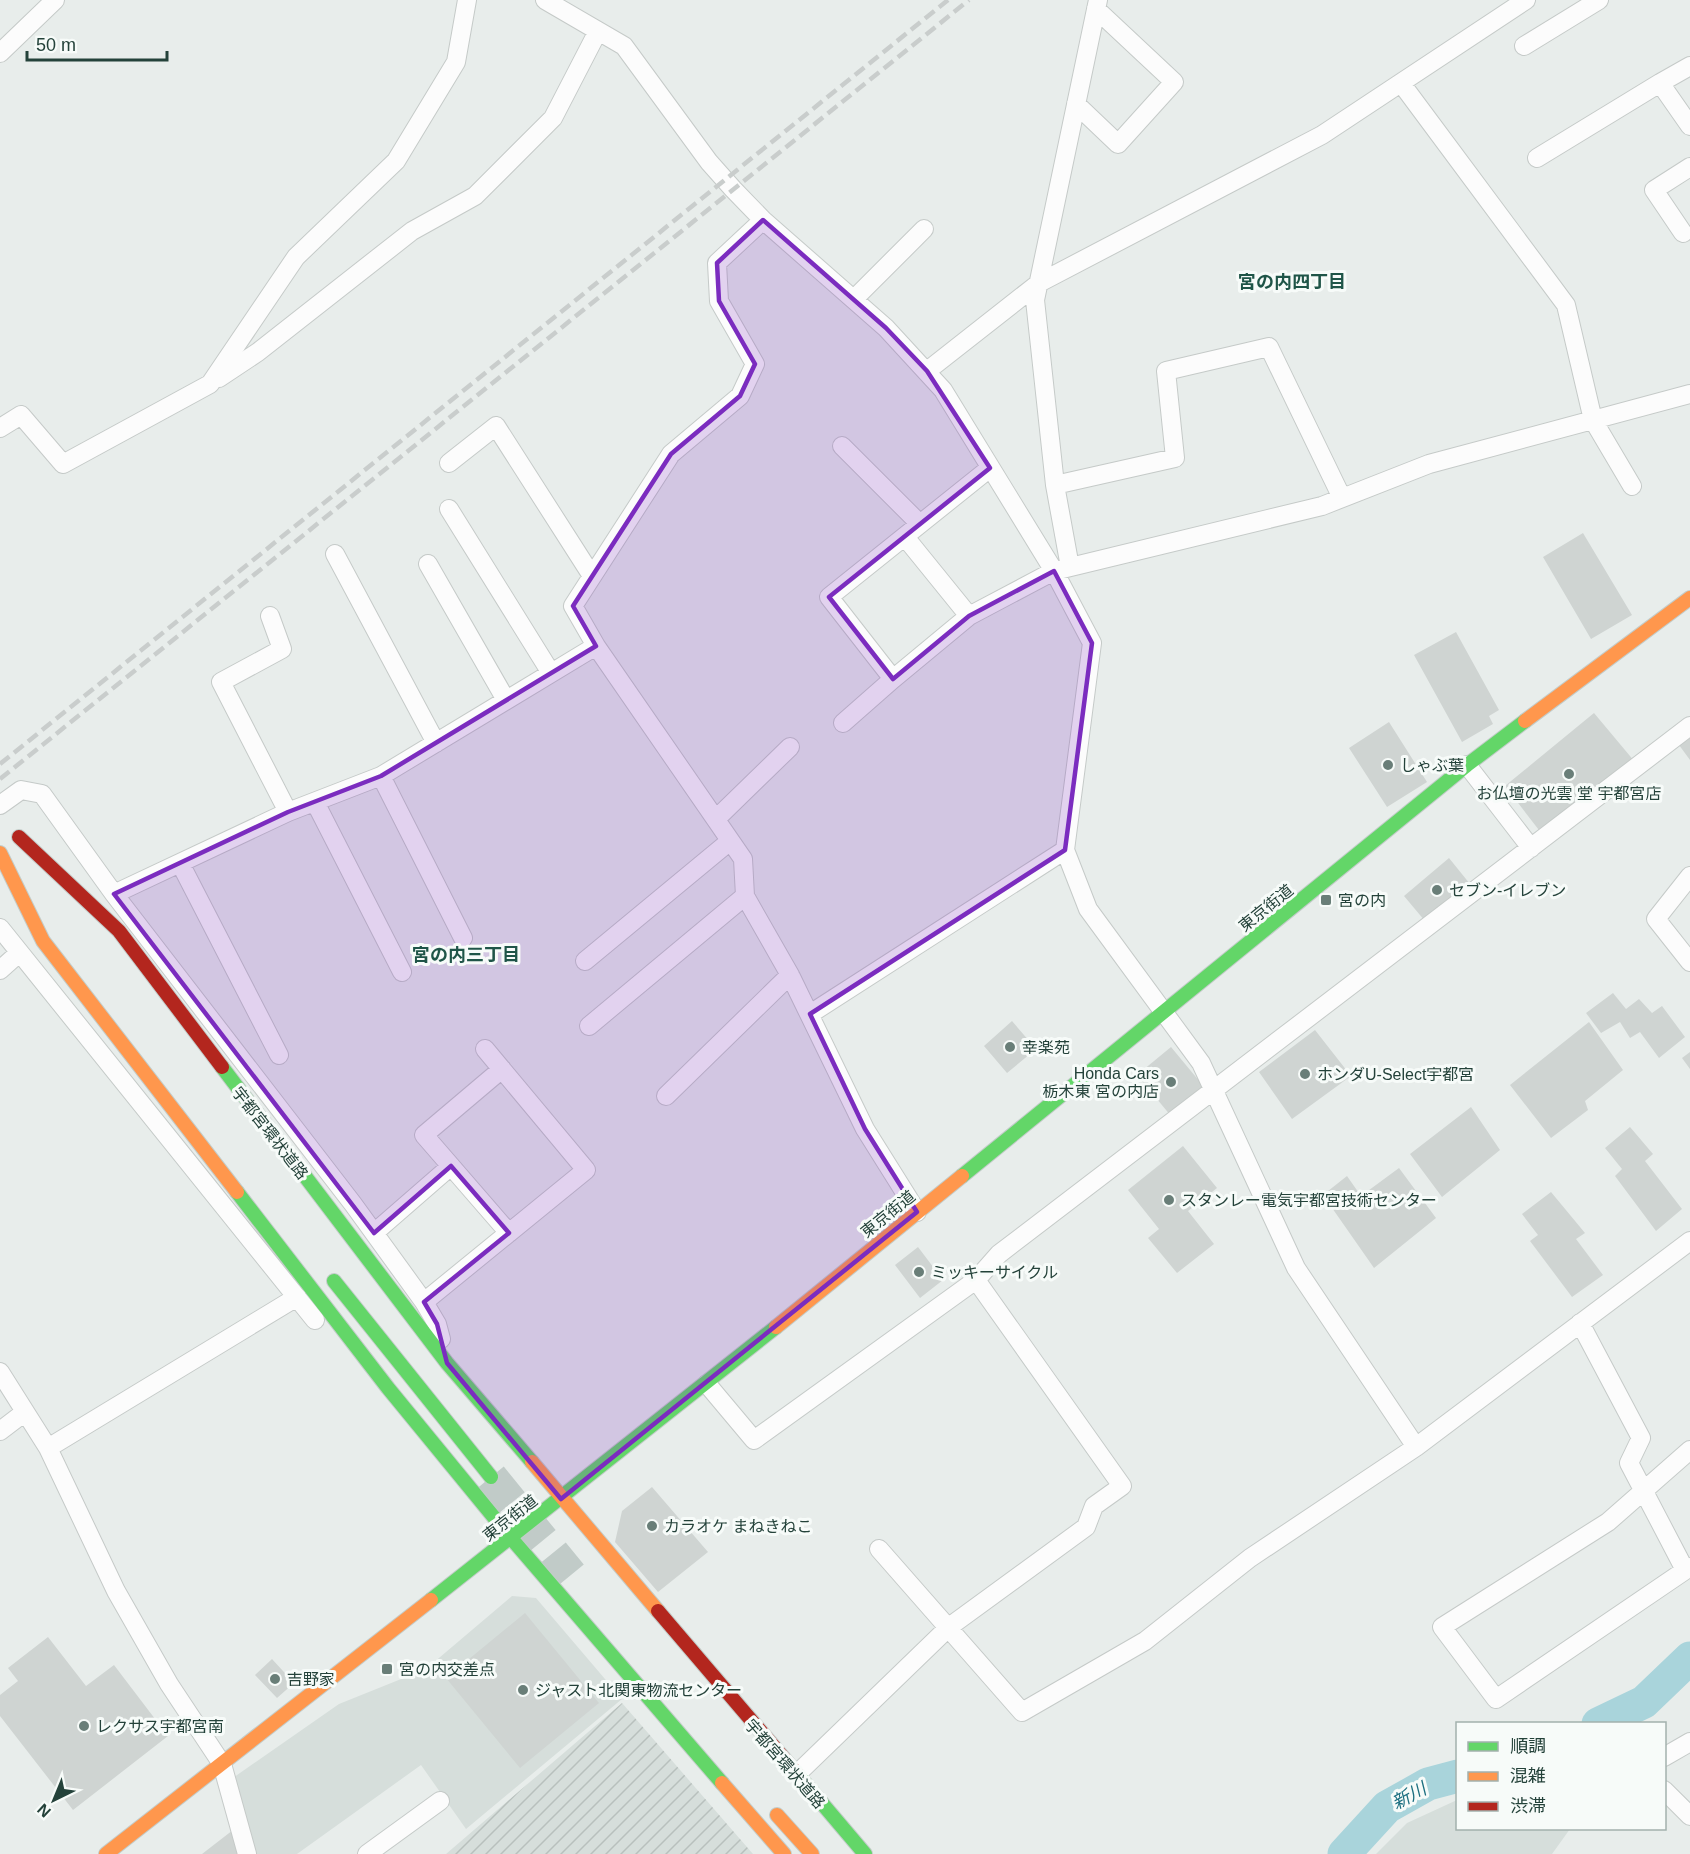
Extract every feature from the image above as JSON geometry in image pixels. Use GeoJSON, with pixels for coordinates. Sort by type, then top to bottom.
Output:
{"type":"FeatureCollection","features":[{"type":"Feature","properties":{"kind":"highway","name":"東京街道"},"geometry":{"type":"LineString","coordinates":[[106,1854],[707,1384],[1467,765],[1690,598]]}},
{"type":"Feature","properties":{"kind":"highway"},"geometry":{"type":"LineString","coordinates":[[8,824],[78,912]]}},
{"type":"Feature","properties":{"kind":"highway"},"geometry":{"type":"LineString","coordinates":[[19,837],[118,931],[447,1363],[866,1854]]}},
{"type":"Feature","properties":{"kind":"highway"},"geometry":{"type":"LineString","coordinates":[[0,852],[41,904]]}},
{"type":"Feature","properties":{"kind":"highway"},"geometry":{"type":"LineString","coordinates":[[0,852],[43,940],[388,1388],[510,1538],[784,1854]]}},
{"type":"Feature","properties":{"kind":"highway"},"geometry":{"type":"LineString","coordinates":[[322,1266],[491,1477]]}},
{"type":"Feature","properties":{"kind":"highway"},"geometry":{"type":"LineString","coordinates":[[769,1805],[812,1854]]}},
{"type":"Feature","properties":{"kind":"street"},"geometry":{"type":"LineString","coordinates":[[0,53],[55,0]]}},
{"type":"Feature","properties":{"kind":"street"},"geometry":{"type":"LineString","coordinates":[[210,384],[296,257],[396,161],[456,62],[467,0]]}},
{"type":"Feature","properties":{"kind":"street"},"geometry":{"type":"LineString","coordinates":[[545,0],[624,46],[709,162],[763,220],[886,328],[927,371],[943,390],[990,468],[1062,569],[1092,643],[1065,850],[1088,909],[1202,1063],[1296,1268],[1416,1447]]}},
{"type":"Feature","properties":{"kind":"street"},"geometry":{"type":"LineString","coordinates":[[927,371],[1039,283],[1322,135],[1526,0]]}},
{"type":"Feature","properties":{"kind":"street"},"geometry":{"type":"LineString","coordinates":[[1524,46],[1599,0]]}},
{"type":"Feature","properties":{"kind":"street"},"geometry":{"type":"LineString","coordinates":[[1076,104],[1118,144],[1174,82],[1097,4]]}},
{"type":"Feature","properties":{"kind":"street"},"geometry":{"type":"LineString","coordinates":[[1062,569],[1035,300],[1097,4]]}},
{"type":"Feature","properties":{"kind":"street"},"geometry":{"type":"LineString","coordinates":[[0,428],[21,415],[63,464],[210,384],[258,351],[412,231],[475,196],[553,118],[598,31]]}},
{"type":"Feature","properties":{"kind":"street"},"geometry":{"type":"LineString","coordinates":[[1538,158],[1660,82],[1690,66]]}},
{"type":"Feature","properties":{"kind":"street"},"geometry":{"type":"LineString","coordinates":[[1660,82],[1690,126]]}},
{"type":"Feature","properties":{"kind":"street"},"geometry":{"type":"LineString","coordinates":[[1401,83],[1566,305],[1593,420],[1632,486]]}},
{"type":"Feature","properties":{"kind":"street"},"geometry":{"type":"LineString","coordinates":[[1683,233],[1654,190],[1690,167]]}},
{"type":"Feature","properties":{"kind":"street"},"geometry":{"type":"LineString","coordinates":[[763,220],[717,264],[719,301],[755,364],[740,396],[671,454],[573,606],[596,646],[743,859],[745,896],[790,975],[865,1129],[917,1212]]}},
{"type":"Feature","properties":{"kind":"street"},"geometry":{"type":"LineString","coordinates":[[854,299],[924,229]]}},
{"type":"Feature","properties":{"kind":"street"},"geometry":{"type":"LineString","coordinates":[[1055,485],[1175,458],[1166,371],[1269,347],[1342,498]]}},
{"type":"Feature","properties":{"kind":"street"},"geometry":{"type":"LineString","coordinates":[[843,723],[969,616],[1062,569],[1322,506],[1429,464],[1690,394]]}},
{"type":"Feature","properties":{"kind":"street"},"geometry":{"type":"LineString","coordinates":[[449,463],[496,426],[592,576]]}},
{"type":"Feature","properties":{"kind":"street"},"geometry":{"type":"LineString","coordinates":[[842,446],[920,524]]}},
{"type":"Feature","properties":{"kind":"street"},"geometry":{"type":"LineString","coordinates":[[893,679],[829,597],[990,468]]}},
{"type":"Feature","properties":{"kind":"street"},"geometry":{"type":"LineString","coordinates":[[449,509],[551,673]]}},
{"type":"Feature","properties":{"kind":"street"},"geometry":{"type":"LineString","coordinates":[[905,537],[969,616]]}},
{"type":"Feature","properties":{"kind":"street"},"geometry":{"type":"LineString","coordinates":[[335,554],[436,743]]}},
{"type":"Feature","properties":{"kind":"street"},"geometry":{"type":"LineString","coordinates":[[428,564],[506,700]]}},
{"type":"Feature","properties":{"kind":"street"},"geometry":{"type":"LineString","coordinates":[[270,616],[282,649],[221,682],[288,812]]}},
{"type":"Feature","properties":{"kind":"street"},"geometry":{"type":"LineString","coordinates":[[114,894],[288,812],[381,776],[596,646]]}},
{"type":"Feature","properties":{"kind":"street"},"geometry":{"type":"LineString","coordinates":[[707,1384],[754,1440],[976,1280],[999,1254],[1690,726]]}},
{"type":"Feature","properties":{"kind":"street"},"geometry":{"type":"LineString","coordinates":[[716,819],[790,747]]}},
{"type":"Feature","properties":{"kind":"street"},"geometry":{"type":"LineString","coordinates":[[1467,765],[1531,848]]}},
{"type":"Feature","properties":{"kind":"street"},"geometry":{"type":"LineString","coordinates":[[381,776],[463,938]]}},
{"type":"Feature","properties":{"kind":"street"},"geometry":{"type":"LineString","coordinates":[[0,805],[21,790],[42,794],[114,894],[374,1233],[424,1302],[437,1324],[447,1363]]}},
{"type":"Feature","properties":{"kind":"street"},"geometry":{"type":"LineString","coordinates":[[315,802],[402,972]]}},
{"type":"Feature","properties":{"kind":"street"},"geometry":{"type":"LineString","coordinates":[[585,961],[730,841]]}},
{"type":"Feature","properties":{"kind":"street"},"geometry":{"type":"LineString","coordinates":[[810,1014],[1065,850]]}},
{"type":"Feature","properties":{"kind":"street"},"geometry":{"type":"LineString","coordinates":[[180,863],[279,1055]]}},
{"type":"Feature","properties":{"kind":"street"},"geometry":{"type":"LineString","coordinates":[[1690,876],[1656,919],[1690,961]]}},
{"type":"Feature","properties":{"kind":"street"},"geometry":{"type":"LineString","coordinates":[[589,1026],[745,896]]}},
{"type":"Feature","properties":{"kind":"street"},"geometry":{"type":"LineString","coordinates":[[0,928],[346,1359],[388,1388]]}},
{"type":"Feature","properties":{"kind":"street"},"geometry":{"type":"LineString","coordinates":[[0,970],[19,953]]}},
{"type":"Feature","properties":{"kind":"street"},"geometry":{"type":"LineString","coordinates":[[666,1096],[790,975]]}},
{"type":"Feature","properties":{"kind":"street"},"geometry":{"type":"LineString","coordinates":[[424,1302],[586,1170],[485,1049]]}},
{"type":"Feature","properties":{"kind":"street"},"geometry":{"type":"LineString","coordinates":[[502,1069],[424,1135],[509,1233]]}},
{"type":"Feature","properties":{"kind":"street"},"geometry":{"type":"LineString","coordinates":[[374,1233],[451,1166]]}},
{"type":"Feature","properties":{"kind":"street"},"geometry":{"type":"LineString","coordinates":[[879,1549],[1022,1712],[1145,1641],[1250,1558],[1416,1447],[1690,1241]]}},
{"type":"Feature","properties":{"kind":"street"},"geometry":{"type":"LineString","coordinates":[[797,1774],[949,1627],[1086,1527],[1094,1506],[1122,1486],[976,1280]]}},
{"type":"Feature","properties":{"kind":"street"},"geometry":{"type":"LineString","coordinates":[[48,1448],[297,1297]]}},
{"type":"Feature","properties":{"kind":"street"},"geometry":{"type":"LineString","coordinates":[[1580,1323],[1641,1438],[1629,1463],[1642,1492],[1688,1569],[1496,1699],[1442,1627],[1608,1521],[1642,1492],[1690,1450]]}},
{"type":"Feature","properties":{"kind":"street"},"geometry":{"type":"LineString","coordinates":[[0,1372],[48,1448],[116,1591],[169,1684],[222,1764],[247,1854]]}},
{"type":"Feature","properties":{"kind":"street"},"geometry":{"type":"LineString","coordinates":[[0,1431],[25,1412]]}},
{"type":"Feature","properties":{"kind":"street"},"geometry":{"type":"LineString","coordinates":[[1666,1756],[1690,1742]]}},
{"type":"Feature","properties":{"kind":"street"},"geometry":{"type":"LineString","coordinates":[[1666,1792],[1690,1816]]}},
{"type":"Feature","properties":{"kind":"street"},"geometry":{"type":"LineString","coordinates":[[367,1854],[440,1801]]}},
{"type":"Feature","properties":{"kind":"highlighted area"},"geometry":{"type":"Polygon","coordinates":[[[763,220],[886,328],[927,371],[990,468],[829,597],[893,679],[969,616],[1054,571],[1092,643],[1065,850],[810,1014],[865,1129],[917,1212],[561,1499],[447,1363],[437,1324],[424,1302],[509,1233],[451,1166],[374,1233],[114,894],[288,812],[381,776],[596,646],[573,606],[671,454],[740,396],[755,364],[719,301],[717,263],[763,220]]]}},
{"type":"Feature","properties":{"kind":"shaded area"},"geometry":{"type":"Polygon","coordinates":[[[512,1596],[536,1598],[622,1699],[466,1829],[421,1765],[297,1854],[255,1854],[230,1780],[339,1704],[426,1669],[512,1596]]]}},
{"type":"Feature","properties":{"kind":"shaded area"},"geometry":{"type":"Polygon","coordinates":[[[622,1703],[753,1854],[446,1854],[622,1703]]]}},
{"type":"Feature","properties":{"kind":"shaded area"},"geometry":{"type":"Polygon","coordinates":[[[1456,1800],[1456,1830],[1569,1830],[1552,1854],[1376,1854],[1407,1823],[1456,1800]]]}},
{"type":"Feature","properties":{"kind":"building"},"geometry":{"type":"Polygon","coordinates":[[[1583,533],[1632,615],[1591,639],[1543,557],[1583,533]]]}},
{"type":"Feature","properties":{"kind":"building"},"geometry":{"type":"Polygon","coordinates":[[[1456,632],[1499,710],[1489,716],[1493,724],[1462,742],[1414,655],[1456,632]]]}},
{"type":"Feature","properties":{"kind":"building","name":"お仏壇の光雲 堂 宇都宮店"},"geometry":{"type":"Polygon","coordinates":[[[1594,713],[1635,762],[1542,834],[1505,786],[1594,713]]]}},
{"type":"Feature","properties":{"kind":"building","name":"しゃぶ葉"},"geometry":{"type":"Polygon","coordinates":[[[1389,722],[1427,782],[1387,807],[1349,748],[1389,722]]]}},
{"type":"Feature","properties":{"kind":"building"},"geometry":{"type":"Polygon","coordinates":[[[1690,738],[1690,760],[1679,745],[1690,738]]]}},
{"type":"Feature","properties":{"kind":"building","name":"セブン-イレブン"},"geometry":{"type":"Polygon","coordinates":[[[1449,858],[1470,884],[1425,921],[1404,896],[1449,858]]]}},
{"type":"Feature","properties":{"kind":"building"},"geometry":{"type":"Polygon","coordinates":[[[1613,993],[1626,1009],[1639,999],[1652,1013],[1662,1006],[1685,1037],[1659,1058],[1640,1032],[1630,1038],[1620,1022],[1601,1033],[1586,1013],[1613,993]]]}},
{"type":"Feature","properties":{"kind":"building","name":"幸楽苑"},"geometry":{"type":"Polygon","coordinates":[[[1012,1021],[1036,1049],[1007,1073],[984,1046],[1012,1021]]]}},
{"type":"Feature","properties":{"kind":"building"},"geometry":{"type":"Polygon","coordinates":[[[1589,1022],[1623,1070],[1585,1101],[1588,1110],[1551,1138],[1510,1085],[1589,1022]]]}},
{"type":"Feature","properties":{"kind":"building","name":"ホンダU-Select宇都宮"},"geometry":{"type":"Polygon","coordinates":[[[1315,1030],[1351,1076],[1292,1119],[1259,1072],[1315,1030]]]}},
{"type":"Feature","properties":{"kind":"building","name":"Honda Cars 栃木東 宮の内店"},"geometry":{"type":"Polygon","coordinates":[[[1171,1047],[1205,1088],[1171,1116],[1137,1075],[1171,1047]]]}},
{"type":"Feature","properties":{"kind":"building"},"geometry":{"type":"Polygon","coordinates":[[[1690,1052],[1690,1069],[1682,1058],[1690,1052]]]}},
{"type":"Feature","properties":{"kind":"building"},"geometry":{"type":"Polygon","coordinates":[[[1471,1107],[1500,1150],[1442,1197],[1410,1154],[1471,1107]]]}},
{"type":"Feature","properties":{"kind":"building"},"geometry":{"type":"Polygon","coordinates":[[[1630,1127],[1653,1154],[1645,1161],[1682,1209],[1656,1231],[1615,1176],[1622,1169],[1605,1148],[1630,1127]]]}},
{"type":"Feature","properties":{"kind":"building","name":"スタンレー電気宇都宮技術センター"},"geometry":{"type":"Polygon","coordinates":[[[1183,1146],[1217,1188],[1188,1211],[1214,1244],[1177,1273],[1148,1238],[1159,1229],[1128,1190],[1183,1146]]]}},
{"type":"Feature","properties":{"kind":"building"},"geometry":{"type":"Polygon","coordinates":[[[1399,1168],[1436,1218],[1374,1268],[1323,1195],[1347,1176],[1361,1196],[1399,1168]]]}},
{"type":"Feature","properties":{"kind":"building"},"geometry":{"type":"Polygon","coordinates":[[[1551,1192],[1585,1233],[1576,1239],[1603,1275],[1572,1297],[1530,1241],[1538,1235],[1522,1214],[1551,1192]]]}},
{"type":"Feature","properties":{"kind":"building","name":"ミッキーサイクル"},"geometry":{"type":"Polygon","coordinates":[[[918,1247],[943,1280],[920,1298],[895,1265],[918,1247]]]}},
{"type":"Feature","properties":{"kind":"building","name":"カラオケ まねきねこ"},"geometry":{"type":"Polygon","coordinates":[[[652,1487],[708,1552],[658,1592],[615,1542],[622,1511],[652,1487]]]}},
{"type":"Feature","properties":{"kind":"building","name":"ジャスト北関東物流センター"},"geometry":{"type":"Polygon","coordinates":[[[525,1613],[599,1703],[520,1768],[446,1678],[525,1613]]]}},
{"type":"Feature","properties":{"kind":"building","name":"レクサス宇都宮南"},"geometry":{"type":"Polygon","coordinates":[[[48,1637],[86,1686],[114,1665],[168,1736],[73,1810],[0,1716],[0,1695],[18,1681],[8,1668],[48,1637]]]}},
{"type":"Feature","properties":{"kind":"building","name":"吉野家"},"geometry":{"type":"Polygon","coordinates":[[[272,1659],[294,1683],[277,1698],[255,1675],[272,1659]]]}},
{"type":"Feature","properties":{"kind":"building"},"geometry":{"type":"Polygon","coordinates":[[[233,1830],[241,1854],[202,1854],[233,1830]]]}},
{"type":"Feature","properties":{"kind":"waterway","name":"新川"},"geometry":{"type":"LineString","coordinates":[[1602,1722],[1644,1702],[1690,1658]]}},
{"type":"Feature","properties":{"kind":"waterway","name":"新川"},"geometry":{"type":"LineString","coordinates":[[1344,1854],[1387,1807],[1428,1784],[1456,1777]]}},
{"type":"Feature","properties":{"kind":"tunnel"},"geometry":{"type":"LineString","coordinates":[[491,1477],[571,1575]]}},
{"type":"Feature","properties":{"kind":"railway"},"geometry":{"type":"LineString","coordinates":[[0,764],[948,0]]}},
{"type":"Feature","properties":{"kind":"railway"},"geometry":{"type":"LineString","coordinates":[[0,779],[969,0]]}},
{"type":"Feature","properties":{"kind":"traffic: fast"},"geometry":{"type":"LineString","coordinates":[[962,1176],[1467,765],[1525,721]]}},
{"type":"Feature","properties":{"kind":"traffic: fast"},"geometry":{"type":"LineString","coordinates":[[222,1067],[447,1363],[532,1462]]}},
{"type":"Feature","properties":{"kind":"traffic: fast"},"geometry":{"type":"LineString","coordinates":[[237,1192],[388,1388],[511,1538],[722,1783]]}},
{"type":"Feature","properties":{"kind":"traffic: fast"},"geometry":{"type":"LineString","coordinates":[[334,1281],[491,1477]]}},
{"type":"Feature","properties":{"kind":"traffic: fast"},"geometry":{"type":"LineString","coordinates":[[431,1600],[776,1327]]}},
{"type":"Feature","properties":{"kind":"traffic: fast"},"geometry":{"type":"LineString","coordinates":[[798,1775],[865,1854]]}},
{"type":"Feature","properties":{"kind":"traffic: slow"},"geometry":{"type":"LineString","coordinates":[[1525,721],[1690,598]]}},
{"type":"Feature","properties":{"kind":"traffic: slow"},"geometry":{"type":"LineString","coordinates":[[0,853],[43,941],[237,1192]]}},
{"type":"Feature","properties":{"kind":"traffic: slow"},"geometry":{"type":"LineString","coordinates":[[776,1327],[962,1176]]}},
{"type":"Feature","properties":{"kind":"traffic: slow"},"geometry":{"type":"LineString","coordinates":[[532,1462],[658,1611]]}},
{"type":"Feature","properties":{"kind":"traffic: slow"},"geometry":{"type":"LineString","coordinates":[[106,1854],[431,1600]]}},
{"type":"Feature","properties":{"kind":"traffic: slow"},"geometry":{"type":"LineString","coordinates":[[722,1783],[784,1854]]}},
{"type":"Feature","properties":{"kind":"traffic: slow"},"geometry":{"type":"LineString","coordinates":[[777,1815],[812,1854]]}},
{"type":"Feature","properties":{"kind":"traffic: jam"},"geometry":{"type":"LineString","coordinates":[[19,837],[119,931],[222,1067]]}},
{"type":"Feature","properties":{"kind":"traffic: jam"},"geometry":{"type":"LineString","coordinates":[[658,1611],[798,1775]]}},
{"type":"Feature","properties":{"kind":"place","name":"しゃぶ葉"},"geometry":{"type":"Point","coordinates":[1388,765]}},
{"type":"Feature","properties":{"kind":"place","name":"お仏壇の光雲 堂 宇都宮店"},"geometry":{"type":"Point","coordinates":[1569,774]}},
{"type":"Feature","properties":{"kind":"place","name":"セブン-イレブン"},"geometry":{"type":"Point","coordinates":[1437,890]}},
{"type":"Feature","properties":{"kind":"place","name":"宮の内"},"geometry":{"type":"Point","coordinates":[1326,900]}},
{"type":"Feature","properties":{"kind":"place","name":"幸楽苑"},"geometry":{"type":"Point","coordinates":[1010,1047]}},
{"type":"Feature","properties":{"kind":"place","name":"ホンダU-Select宇都宮"},"geometry":{"type":"Point","coordinates":[1305,1074]}},
{"type":"Feature","properties":{"kind":"place","name":"Honda Cars 栃木東 宮の内店"},"geometry":{"type":"Point","coordinates":[1171,1082]}},
{"type":"Feature","properties":{"kind":"place","name":"スタンレー電気宇都宮技術センター"},"geometry":{"type":"Point","coordinates":[1169,1200]}},
{"type":"Feature","properties":{"kind":"place","name":"ミッキーサイクル"},"geometry":{"type":"Point","coordinates":[919,1272]}},
{"type":"Feature","properties":{"kind":"place","name":"カラオケ まねきねこ"},"geometry":{"type":"Point","coordinates":[652,1526]}},
{"type":"Feature","properties":{"kind":"place","name":"宮の内交差点"},"geometry":{"type":"Point","coordinates":[387,1669]}},
{"type":"Feature","properties":{"kind":"place","name":"吉野家"},"geometry":{"type":"Point","coordinates":[275,1679]}},
{"type":"Feature","properties":{"kind":"place","name":"ジャスト北関東物流センター"},"geometry":{"type":"Point","coordinates":[523,1690]}},
{"type":"Feature","properties":{"kind":"place","name":"レクサス宇都宮南"},"geometry":{"type":"Point","coordinates":[84,1726]}},
{"type":"Feature","properties":{"kind":"district","name":"宮の内四丁目"},"geometry":{"type":"Point","coordinates":[1292,282]}},
{"type":"Feature","properties":{"kind":"district","name":"宮の内三丁目"},"geometry":{"type":"Point","coordinates":[466,955]}}]}
